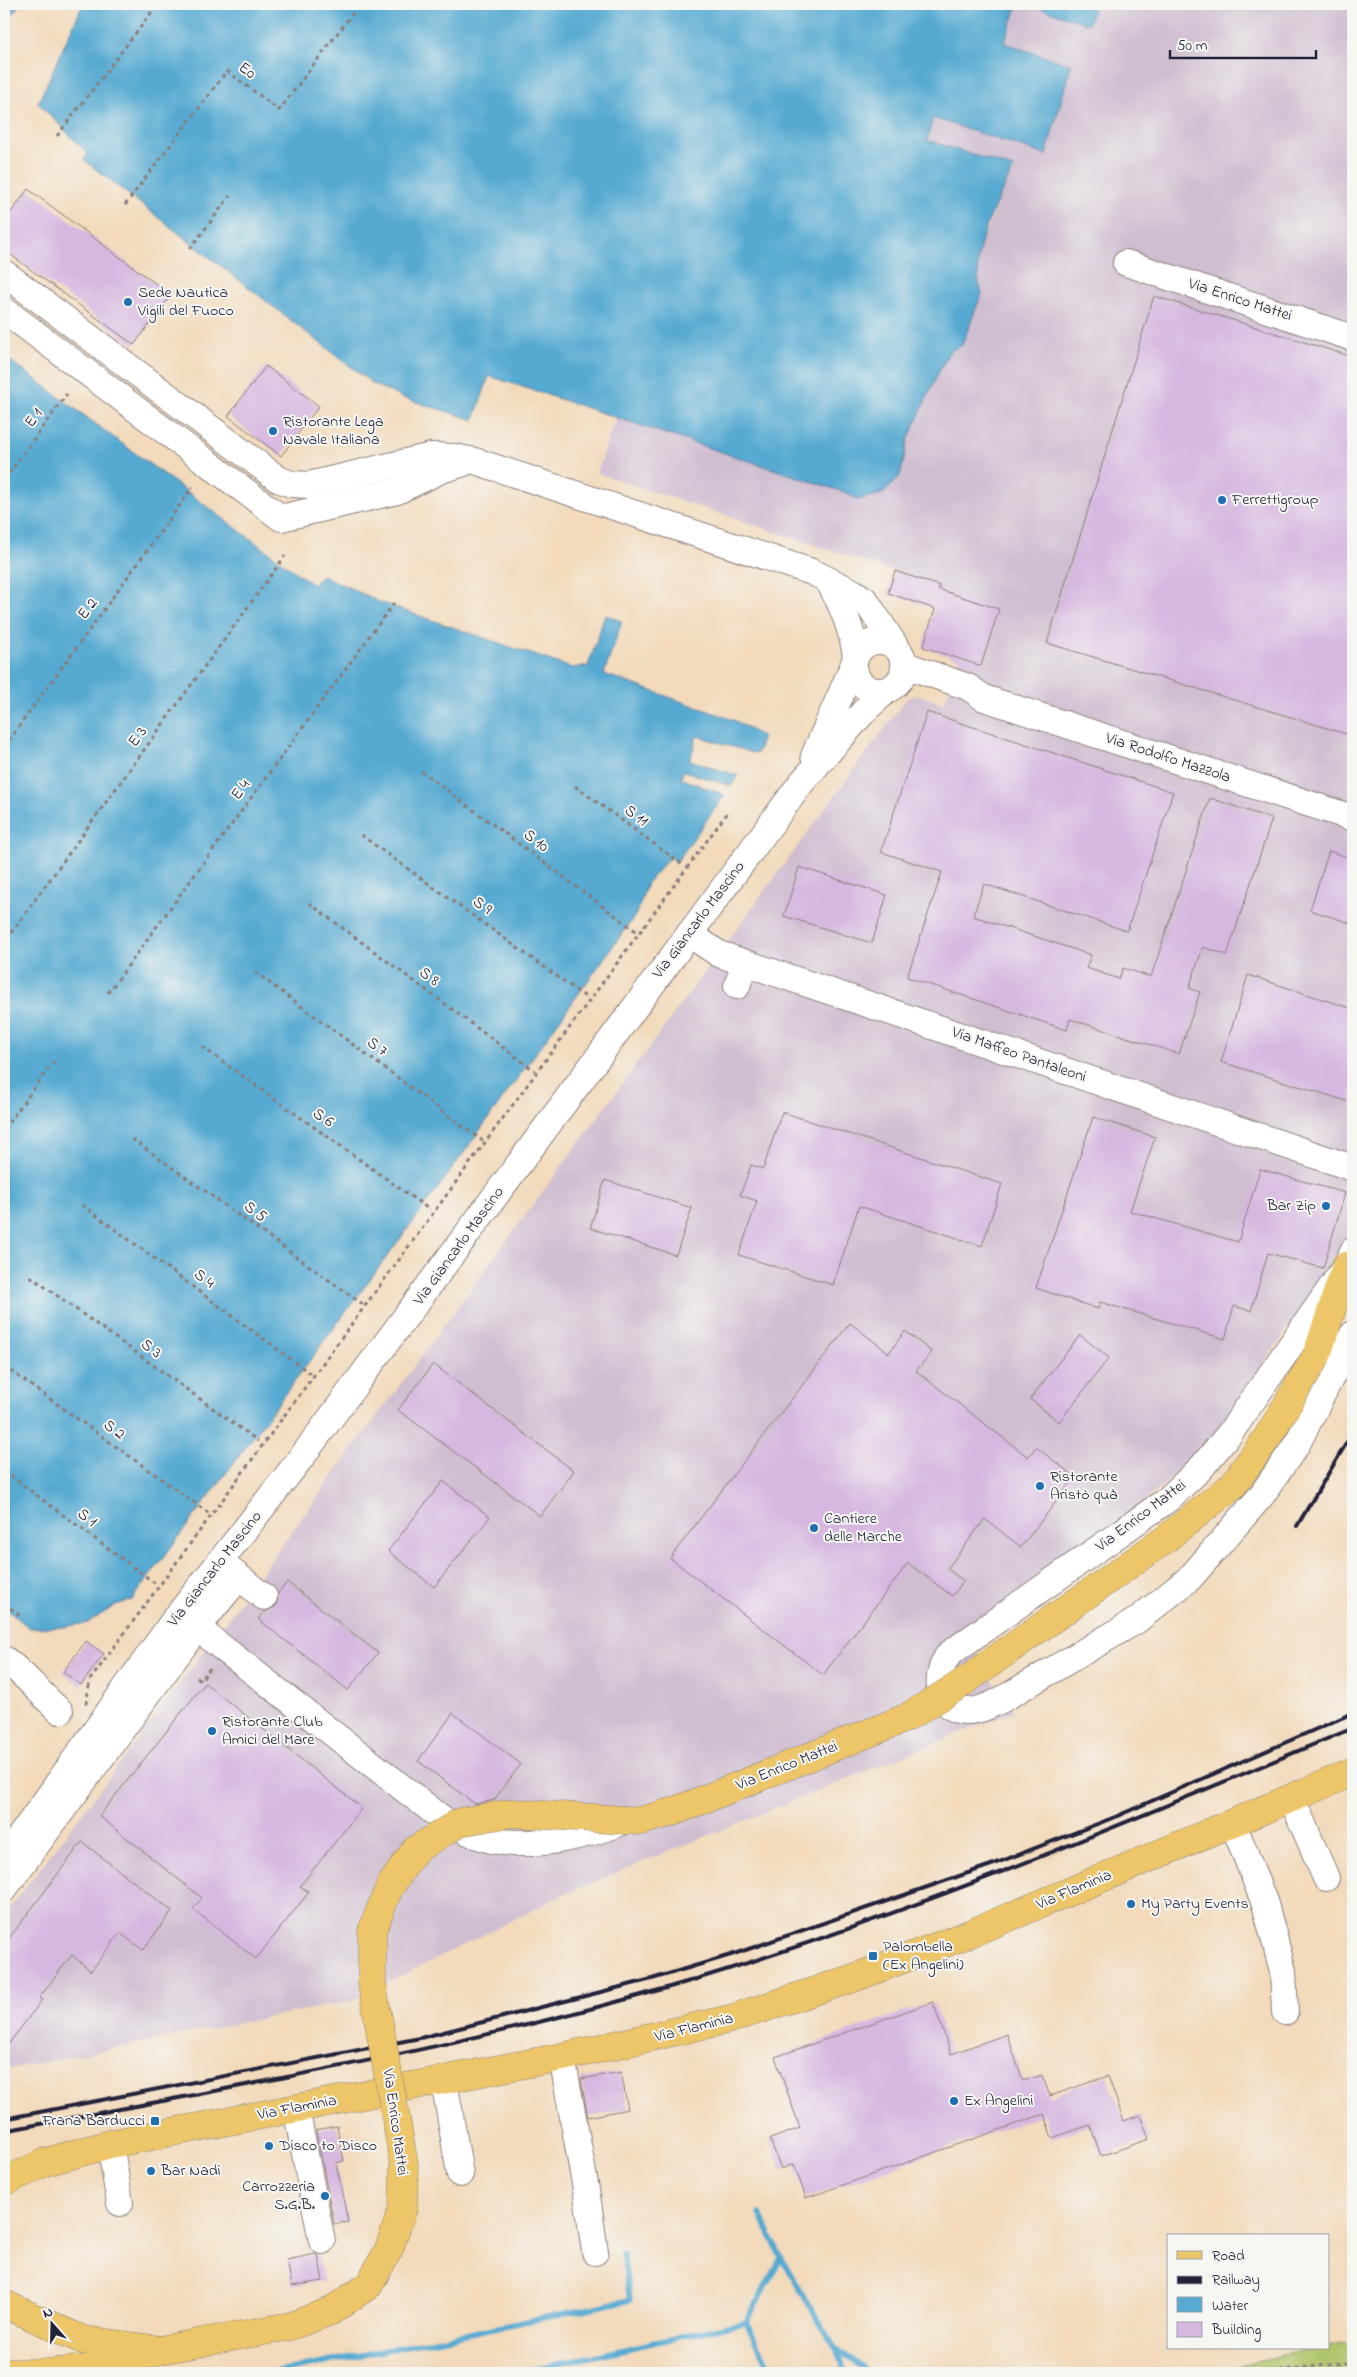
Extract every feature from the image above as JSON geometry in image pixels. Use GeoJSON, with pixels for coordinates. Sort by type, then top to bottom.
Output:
{"type":"FeatureCollection","features":[{"type":"Feature","properties":{"kind":"main road"},"geometry":{"type":"LineString","coordinates":[[1317,1355],[1350,1259]]}},
{"type":"Feature","properties":{"kind":"main road","name":"Via Enrico Mattei"},"geometry":{"type":"LineString","coordinates":[[160,2350],[291,2326],[331,2311],[369,2285],[388,2248],[403,2208],[404,2164],[372,1984],[372,1931],[389,1888],[415,1850],[460,1822],[511,1812],[641,1821],[675,1812],[906,1718],[958,1686],[1135,1560],[1204,1510],[1233,1485],[1267,1438],[1353,1296]]}},
{"type":"Feature","properties":{"kind":"main road","name":"Via Flaminia"},"geometry":{"type":"LineString","coordinates":[[4,2182],[46,2162],[110,2144],[562,2058],[730,2019],[851,1979],[969,1934],[1353,1772]]}},
{"type":"Feature","properties":{"kind":"main road"},"geometry":{"type":"LineString","coordinates":[[4,2304],[83,2340],[160,2350]]}},
{"type":"Feature","properties":{"kind":"main road"},"geometry":{"type":"LineString","coordinates":[[4,2373],[49,2373],[112,2366],[160,2350]]}},
{"type":"Feature","properties":{"kind":"street","name":"Via Enrico Mattei"},"geometry":{"type":"LineString","coordinates":[[1126,263],[1353,338]]}},
{"type":"Feature","properties":{"kind":"street"},"geometry":{"type":"LineString","coordinates":[[4,273],[278,480],[291,484],[309,485],[432,456],[454,457],[475,461],[812,572],[865,600],[896,670],[877,691],[868,688],[860,682],[855,674],[850,624],[840,600],[828,581]]}},
{"type":"Feature","properties":{"kind":"street"},"geometry":{"type":"LineString","coordinates":[[4,310],[281,518],[397,491],[452,466],[475,461]]}},
{"type":"Feature","properties":{"kind":"street","name":"Via Giancarlo Mascino"},"geometry":{"type":"LineString","coordinates":[[4,1859],[174,1620],[230,1570],[302,1458],[802,782],[867,708],[896,670],[884,640],[873,641],[863,646],[855,659],[802,782]]}},
{"type":"Feature","properties":{"kind":"street","name":"Via Rodolfo Mazzola"},"geometry":{"type":"LineString","coordinates":[[896,670],[965,702],[984,698],[1353,818]]}},
{"type":"Feature","properties":{"kind":"street","name":"Via Maffeo Pantaleoni"},"geometry":{"type":"LineString","coordinates":[[689,934],[719,954],[741,974],[1353,1168]]}},
{"type":"Feature","properties":{"kind":"street","name":"Via Enrico Mattei"},"geometry":{"type":"LineString","coordinates":[[204,1634],[444,1820],[466,1832],[497,1841],[521,1843],[577,1835],[618,1824],[942,1696],[939,1687],[940,1665],[949,1654],[1168,1500],[1201,1468],[1230,1433],[1350,1259]]}},
{"type":"Feature","properties":{"kind":"street"},"geometry":{"type":"LineString","coordinates":[[942,1696],[956,1709],[967,1711],[980,1709],[1001,1700],[1136,1622],[1190,1578],[1261,1496],[1297,1444],[1353,1334]]}},
{"type":"Feature","properties":{"kind":"street"},"geometry":{"type":"LineString","coordinates":[[4,1889],[204,1634],[230,1570],[264,1597]]}},
{"type":"Feature","properties":{"kind":"street"},"geometry":{"type":"LineString","coordinates":[[4,1659],[23,1674],[40,1694],[60,1710]]}},
{"type":"Feature","properties":{"kind":"street"},"geometry":{"type":"LineString","coordinates":[[1292,1799],[1326,1878]]}},
{"type":"Feature","properties":{"kind":"street"},"geometry":{"type":"LineString","coordinates":[[1233,1823],[1265,1904],[1283,1971],[1285,2012]]}},
{"type":"Feature","properties":{"kind":"street"},"geometry":{"type":"LineString","coordinates":[[562,2058],[587,2195],[595,2252]]}},
{"type":"Feature","properties":{"kind":"street"},"geometry":{"type":"LineString","coordinates":[[444,2080],[460,2174]]}},
{"type":"Feature","properties":{"kind":"street"},"geometry":{"type":"LineString","coordinates":[[296,2108],[322,2241]]}},
{"type":"Feature","properties":{"kind":"street"},"geometry":{"type":"LineString","coordinates":[[110,2144],[120,2203]]}},
{"type":"Feature","properties":{"kind":"path"},"geometry":{"type":"LineString","coordinates":[[57,136],[158,4]]}},
{"type":"Feature","properties":{"kind":"path","name":"E0"},"geometry":{"type":"LineString","coordinates":[[126,204],[227,71],[280,110],[360,4]]}},
{"type":"Feature","properties":{"kind":"path"},"geometry":{"type":"LineString","coordinates":[[190,249],[230,196]]}},
{"type":"Feature","properties":{"kind":"path","name":"E 1"},"geometry":{"type":"LineString","coordinates":[[4,480],[67,394]]}},
{"type":"Feature","properties":{"kind":"path","name":"E 2"},"geometry":{"type":"LineString","coordinates":[[4,747],[193,487]]}},
{"type":"Feature","properties":{"kind":"path","name":"E 3"},"geometry":{"type":"LineString","coordinates":[[11,933],[285,556]]}},
{"type":"Feature","properties":{"kind":"path","name":"E 4"},"geometry":{"type":"LineString","coordinates":[[108,992],[394,602]]}},
{"type":"Feature","properties":{"kind":"path","name":"S 10"},"geometry":{"type":"LineString","coordinates":[[421,771],[636,932]]}},
{"type":"Feature","properties":{"kind":"path","name":"S 11"},"geometry":{"type":"LineString","coordinates":[[575,786],[684,865]]}},
{"type":"Feature","properties":{"kind":"path"},"geometry":{"type":"LineString","coordinates":[[90,1680],[728,812]]}},
{"type":"Feature","properties":{"kind":"path","name":"S 9"},"geometry":{"type":"LineString","coordinates":[[361,835],[588,998]]}},
{"type":"Feature","properties":{"kind":"path","name":"S 8"},"geometry":{"type":"LineString","coordinates":[[309,903],[535,1071]]}},
{"type":"Feature","properties":{"kind":"path","name":"S 7"},"geometry":{"type":"LineString","coordinates":[[255,972],[484,1142]]}},
{"type":"Feature","properties":{"kind":"path","name":"S 6"},"geometry":{"type":"LineString","coordinates":[[202,1047],[430,1210]]}},
{"type":"Feature","properties":{"kind":"path"},"geometry":{"type":"LineString","coordinates":[[4,1129],[54,1061]]}},
{"type":"Feature","properties":{"kind":"path","name":"S 5"},"geometry":{"type":"LineString","coordinates":[[132,1139],[364,1305]]}},
{"type":"Feature","properties":{"kind":"path","name":"S 4"},"geometry":{"type":"LineString","coordinates":[[82,1205],[311,1374]]}},
{"type":"Feature","properties":{"kind":"path","name":"S 3"},"geometry":{"type":"LineString","coordinates":[[30,1276],[258,1441]]}},
{"type":"Feature","properties":{"kind":"path","name":"S 2"},"geometry":{"type":"LineString","coordinates":[[4,1366],[210,1514]]}},
{"type":"Feature","properties":{"kind":"path","name":"S 1"},"geometry":{"type":"LineString","coordinates":[[4,1471],[156,1584]]}},
{"type":"Feature","properties":{"kind":"path"},"geometry":{"type":"LineString","coordinates":[[4,1603],[23,1618]]}},
{"type":"Feature","properties":{"kind":"path"},"geometry":{"type":"LineString","coordinates":[[1256,2373],[1353,2362]]}},
{"type":"Feature","properties":{"kind":"shaded area"},"geometry":{"type":"Polygon","coordinates":[[[1018,4],[1028,4],[1088,24],[1096,4],[1353,4],[1353,1227],[1328,1271],[1209,1443],[1133,1512],[962,1634],[1014,1711],[567,1893],[351,2001],[4,2070],[4,1916],[158,1713],[907,698],[919,695],[944,704],[959,659],[923,647],[939,586],[597,473],[616,417],[847,493],[857,500],[900,476],[908,440],[931,387],[949,352],[962,345],[981,293],[977,281],[978,250],[1013,169],[926,140],[933,117],[1046,155],[1071,65],[1004,43],[1018,4]]]}},
{"type":"Feature","properties":{"kind":"green space"},"geometry":{"type":"Polygon","coordinates":[[[1353,2343],[1353,2373],[1209,2373],[1309,2350],[1330,2350],[1330,2346],[1353,2343]]]}},
{"type":"Feature","properties":{"kind":"water"},"geometry":{"type":"Polygon","coordinates":[[[4,4],[20,4],[4,27],[4,4]]]}},
{"type":"Feature","properties":{"kind":"water"},"geometry":{"type":"Polygon","coordinates":[[[83,4],[1018,4],[1004,43],[1071,65],[1046,155],[933,118],[927,140],[1013,168],[992,213],[981,245],[978,277],[982,293],[962,345],[949,352],[931,388],[908,440],[900,476],[884,493],[858,500],[847,493],[489,376],[474,420],[403,398],[373,384],[84,160],[88,154],[38,103],[83,4]]]}},
{"type":"Feature","properties":{"kind":"water"},"geometry":{"type":"Polygon","coordinates":[[[1028,4],[1096,4],[1088,24],[1028,4]]]}},
{"type":"Feature","properties":{"kind":"water"},"geometry":{"type":"Polygon","coordinates":[[[4,356],[313,585],[322,575],[382,603],[572,668],[588,666],[605,615],[622,621],[604,674],[734,720],[763,737],[757,754],[697,736],[690,760],[738,776],[731,786],[684,771],[680,778],[725,795],[677,861],[670,857],[647,883],[637,913],[452,1169],[132,1600],[116,1605],[88,1623],[64,1627],[30,1628],[4,1608],[4,356]]]}},
{"type":"Feature","properties":{"kind":"building"},"geometry":{"type":"Polygon","coordinates":[[[28,189],[171,295],[134,345],[4,250],[4,222],[28,189]]]}},
{"type":"Feature","properties":{"kind":"building","name":"Ferrettigroup"},"geometry":{"type":"Polygon","coordinates":[[[1154,296],[1353,357],[1353,736],[1047,643],[1154,296]]]}},
{"type":"Feature","properties":{"kind":"building"},"geometry":{"type":"Polygon","coordinates":[[[266,366],[319,406],[281,456],[228,416],[266,366]]]}},
{"type":"Feature","properties":{"kind":"building"},"geometry":{"type":"Polygon","coordinates":[[[895,571],[940,586],[938,589],[999,609],[981,666],[923,647],[935,609],[888,593],[895,571]]]}},
{"type":"Feature","properties":{"kind":"building"},"geometry":{"type":"Polygon","coordinates":[[[927,712],[1173,792],[1127,931],[984,884],[973,916],[1091,955],[1086,968],[1119,979],[1123,968],[1151,977],[1210,798],[1272,819],[1227,955],[1203,947],[1189,988],[1200,992],[1179,1054],[1070,1019],[1067,1030],[907,977],[942,872],[881,852],[927,712]]]}},
{"type":"Feature","properties":{"kind":"building"},"geometry":{"type":"Polygon","coordinates":[[[1329,851],[1353,859],[1353,924],[1310,910],[1329,851]]]}},
{"type":"Feature","properties":{"kind":"building"},"geometry":{"type":"Polygon","coordinates":[[[799,867],[887,895],[872,943],[784,916],[799,867]]]}},
{"type":"Feature","properties":{"kind":"building"},"geometry":{"type":"Polygon","coordinates":[[[1248,975],[1353,1009],[1353,1103],[1221,1062],[1248,975]]]}},
{"type":"Feature","properties":{"kind":"building"},"geometry":{"type":"Polygon","coordinates":[[[782,1112],[1002,1184],[982,1246],[859,1206],[833,1285],[739,1255],[757,1201],[740,1195],[751,1165],[763,1169],[782,1112]]]}},
{"type":"Feature","properties":{"kind":"building"},"geometry":{"type":"Polygon","coordinates":[[[1093,1117],[1155,1137],[1130,1211],[1238,1242],[1260,1169],[1345,1193],[1323,1268],[1268,1253],[1251,1311],[1234,1306],[1225,1339],[1100,1302],[1098,1309],[1036,1288],[1093,1117]]]}},
{"type":"Feature","properties":{"kind":"building"},"geometry":{"type":"Polygon","coordinates":[[[605,1180],[692,1208],[676,1255],[590,1228],[605,1180]]]}},
{"type":"Feature","properties":{"kind":"building","name":"Cantiere delle Marche"},"geometry":{"type":"Polygon","coordinates":[[[850,1323],[889,1353],[905,1331],[932,1352],[916,1371],[1028,1457],[1036,1447],[1075,1477],[1021,1547],[985,1519],[947,1569],[964,1581],[952,1596],[908,1563],[823,1675],[670,1558],[850,1323]]]}},
{"type":"Feature","properties":{"kind":"building"},"geometry":{"type":"Polygon","coordinates":[[[1080,1335],[1109,1358],[1059,1422],[1030,1399],[1080,1335]]]}},
{"type":"Feature","properties":{"kind":"building"},"geometry":{"type":"Polygon","coordinates":[[[433,1364],[574,1471],[540,1516],[398,1410],[433,1364]]]}},
{"type":"Feature","properties":{"kind":"building"},"geometry":{"type":"Polygon","coordinates":[[[443,1481],[490,1517],[434,1587],[388,1551],[443,1481]]]}},
{"type":"Feature","properties":{"kind":"building"},"geometry":{"type":"Polygon","coordinates":[[[287,1582],[378,1653],[348,1690],[258,1619],[264,1612],[276,1606],[278,1593],[287,1582]]]}},
{"type":"Feature","properties":{"kind":"building"},"geometry":{"type":"Polygon","coordinates":[[[86,1641],[104,1654],[81,1685],[63,1672],[86,1641]]]}},
{"type":"Feature","properties":{"kind":"building"},"geometry":{"type":"Polygon","coordinates":[[[205,1683],[362,1808],[300,1886],[309,1892],[256,1959],[193,1909],[202,1898],[99,1816],[205,1683]]]}},
{"type":"Feature","properties":{"kind":"building"},"geometry":{"type":"Polygon","coordinates":[[[453,1713],[521,1764],[494,1800],[475,1804],[418,1761],[453,1713]]]}},
{"type":"Feature","properties":{"kind":"building"},"geometry":{"type":"Polygon","coordinates":[[[82,1842],[172,1911],[143,1950],[120,1933],[91,1971],[72,1955],[39,1998],[42,2000],[4,2050],[4,1945],[82,1842]]]}},
{"type":"Feature","properties":{"kind":"building","name":"Ex Angelini"},"geometry":{"type":"Polygon","coordinates":[[[933,2002],[951,2054],[1007,2034],[1023,2081],[1042,2075],[1050,2096],[1108,2076],[1124,2121],[1140,2115],[1149,2139],[1101,2156],[1090,2125],[1052,2138],[1044,2114],[806,2198],[794,2164],[781,2169],[770,2139],[800,2128],[775,2057],[933,2002]]]}},
{"type":"Feature","properties":{"kind":"building"},"geometry":{"type":"Polygon","coordinates":[[[621,2072],[628,2109],[588,2117],[581,2079],[621,2072]]]}},
{"type":"Feature","properties":{"kind":"building"},"geometry":{"type":"Polygon","coordinates":[[[337,2126],[344,2161],[336,2163],[348,2222],[334,2224],[316,2130],[337,2126]]]}},
{"type":"Feature","properties":{"kind":"building"},"geometry":{"type":"Polygon","coordinates":[[[318,2255],[323,2281],[292,2286],[287,2260],[318,2255]]]}},
{"type":"Feature","properties":{"kind":"waterway"},"geometry":{"type":"LineString","coordinates":[[760,2213],[781,2258],[835,2348],[846,2373]]}},
{"type":"Feature","properties":{"kind":"waterway"},"geometry":{"type":"LineString","coordinates":[[274,2373],[630,2300],[623,2254]]}},
{"type":"Feature","properties":{"kind":"waterway"},"geometry":{"type":"LineString","coordinates":[[771,2373],[746,2322],[781,2258]]}},
{"type":"Feature","properties":{"kind":"waterway"},"geometry":{"type":"LineString","coordinates":[[518,2373],[746,2322]]}},
{"type":"Feature","properties":{"kind":"waterway"},"geometry":{"type":"LineString","coordinates":[[837,2349],[870,2373]]}},
{"type":"Feature","properties":{"kind":"waterway"},"geometry":{"type":"LineString","coordinates":[[743,2373],[768,2367]]}},
{"type":"Feature","properties":{"kind":"railway"},"geometry":{"type":"LineString","coordinates":[[1297,1526],[1353,1432]]}},
{"type":"Feature","properties":{"kind":"railway"},"geometry":{"type":"LineString","coordinates":[[4,2119],[420,2038],[652,1979],[734,1954],[994,1864],[1115,1817],[1353,1713]]}},
{"type":"Feature","properties":{"kind":"railway"},"geometry":{"type":"LineString","coordinates":[[4,2131],[349,2065],[521,2027],[690,1981],[775,1954],[942,1895],[1107,1830],[1353,1728]]}},
{"type":"Feature","properties":{"kind":"place","name":"Sede Nautica Vigili del Fuoco"},"geometry":{"type":"Point","coordinates":[128,302]}},
{"type":"Feature","properties":{"kind":"place","name":"Ristorante Lega Navale Italiana"},"geometry":{"type":"Point","coordinates":[273,431]}},
{"type":"Feature","properties":{"kind":"place","name":"Ferrettigroup"},"geometry":{"type":"Point","coordinates":[1222,500]}},
{"type":"Feature","properties":{"kind":"place","name":"Bar Zip"},"geometry":{"type":"Point","coordinates":[1326,1206]}},
{"type":"Feature","properties":{"kind":"place","name":"Ristorante Aristò quà"},"geometry":{"type":"Point","coordinates":[1040,1486]}},
{"type":"Feature","properties":{"kind":"place","name":"Cantiere delle Marche"},"geometry":{"type":"Point","coordinates":[814,1528]}},
{"type":"Feature","properties":{"kind":"place","name":"Ristorante Club Amici del Mare"},"geometry":{"type":"Point","coordinates":[212,1731]}},
{"type":"Feature","properties":{"kind":"place","name":"My Party Events"},"geometry":{"type":"Point","coordinates":[1131,1904]}},
{"type":"Feature","properties":{"kind":"place","name":"Palombella (Ex Angelini)"},"geometry":{"type":"Point","coordinates":[873,1956]}},
{"type":"Feature","properties":{"kind":"place","name":"Ex Angelini"},"geometry":{"type":"Point","coordinates":[954,2101]}},
{"type":"Feature","properties":{"kind":"place","name":"Frana Barducci"},"geometry":{"type":"Point","coordinates":[155,2121]}},
{"type":"Feature","properties":{"kind":"place","name":"Disco to Disco"},"geometry":{"type":"Point","coordinates":[269,2146]}},
{"type":"Feature","properties":{"kind":"place","name":"Bar Nadi"},"geometry":{"type":"Point","coordinates":[151,2171]}},
{"type":"Feature","properties":{"kind":"place","name":"Carrozzeria S.G.B."},"geometry":{"type":"Point","coordinates":[325,2196]}}]}
